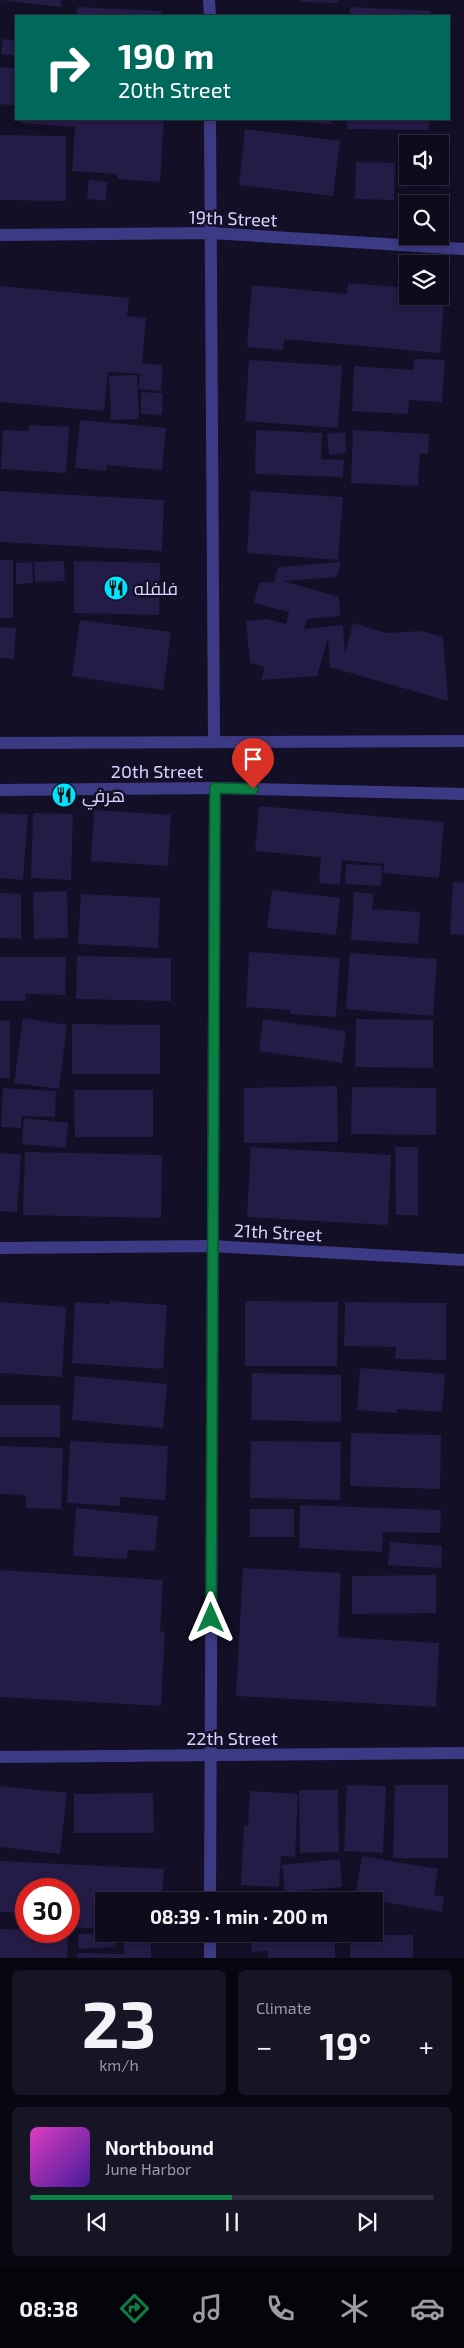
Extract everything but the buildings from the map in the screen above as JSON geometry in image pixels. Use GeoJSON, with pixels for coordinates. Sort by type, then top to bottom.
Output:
{"type":"FeatureCollection","features":[{"type":"Feature","properties":{"kind":"street"},"geometry":{"type":"LineString","coordinates":[[209,0],[210,15]]}},
{"type":"Feature","properties":{"kind":"street"},"geometry":{"type":"LineString","coordinates":[[210,120],[214,742]]}},
{"type":"Feature","properties":{"kind":"street","name":"19th Street"},"geometry":{"type":"LineString","coordinates":[[0,235],[211,233],[464,249]]}},
{"type":"Feature","properties":{"kind":"street","name":"20th Street"},"geometry":{"type":"LineString","coordinates":[[0,743],[464,741]]}},
{"type":"Feature","properties":{"kind":"street"},"geometry":{"type":"LineString","coordinates":[[210,1892],[215,788]]}},
{"type":"Feature","properties":{"kind":"street","name":"20th Street"},"geometry":{"type":"LineString","coordinates":[[0,790],[215,788],[464,794]]}},
{"type":"Feature","properties":{"kind":"street","name":"21th Street"},"geometry":{"type":"LineString","coordinates":[[0,1248],[212,1246],[464,1260]]}},
{"type":"Feature","properties":{"kind":"street","name":"22th Street"},"geometry":{"type":"LineString","coordinates":[[0,1757],[464,1753]]}},
{"type":"Feature","properties":{"kind":"street"},"geometry":{"type":"LineString","coordinates":[[210,1942],[210,1958]]}},
{"type":"Feature","properties":{"kind":"place","name":"فلفله"},"geometry":{"type":"Point","coordinates":[116,588]}},
{"type":"Feature","properties":{"kind":"place","name":"هرفي"},"geometry":{"type":"Point","coordinates":[64,795]}},
{"type":"Feature","properties":{"kind":"route"},"geometry":{"type":"LineString","coordinates":[[211,1618],[215,788],[253,789]]}}]}
